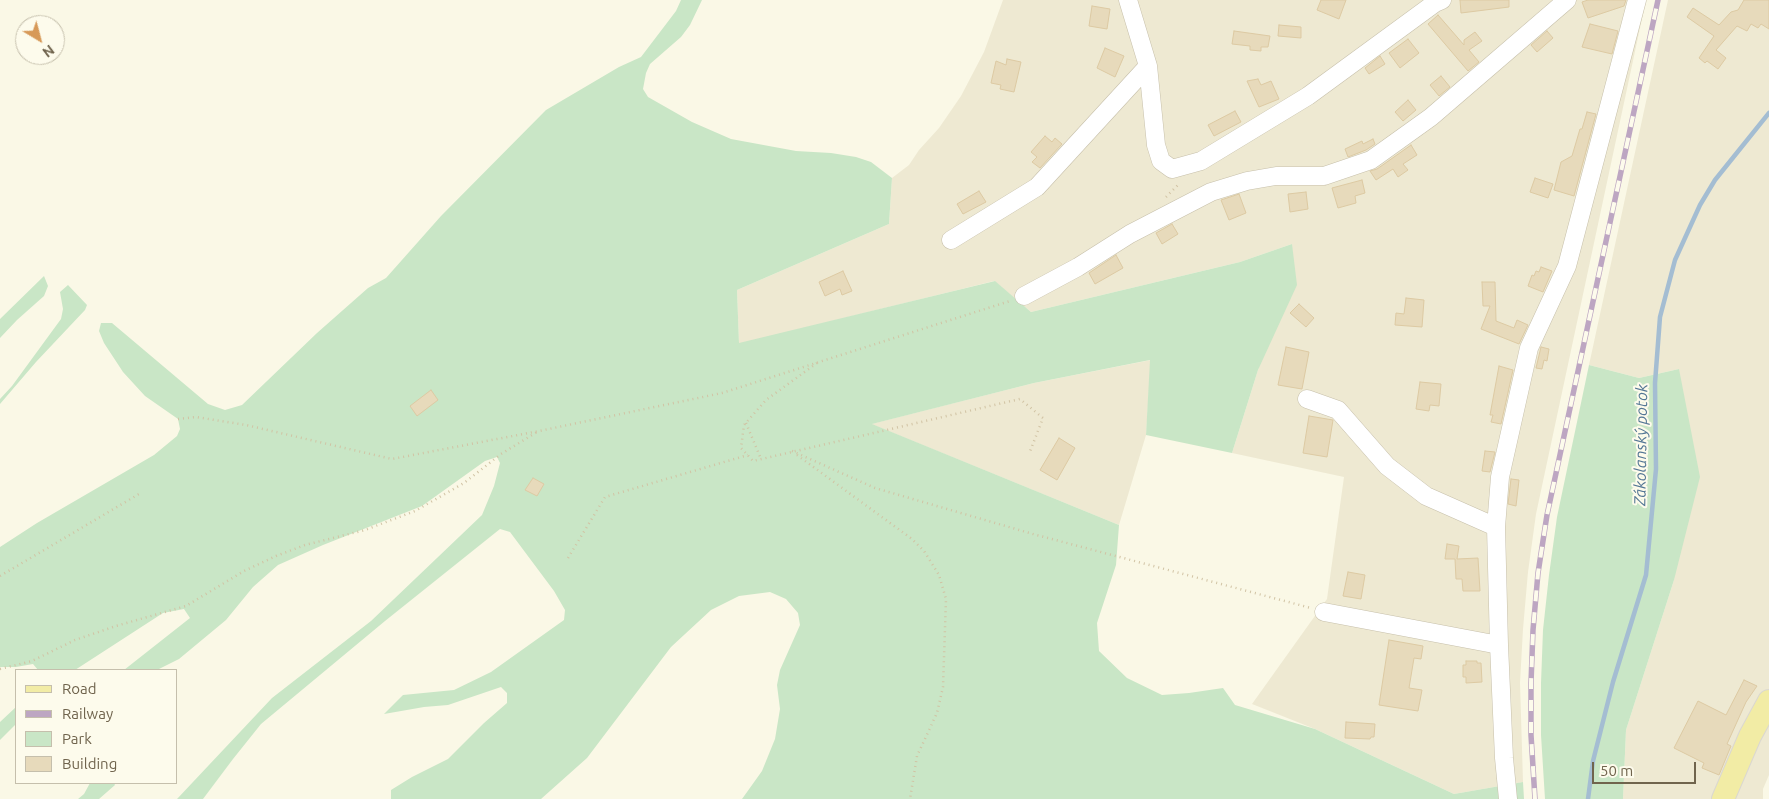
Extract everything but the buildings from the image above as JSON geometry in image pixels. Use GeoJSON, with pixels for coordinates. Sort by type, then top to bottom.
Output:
{"type":"FeatureCollection","features":[{"type":"Feature","properties":{"kind":"main road"},"geometry":{"type":"LineString","coordinates":[[1723,799],[1750,736],[1769,701]]}},
{"type":"Feature","properties":{"kind":"street"},"geometry":{"type":"LineString","coordinates":[[1128,0],[1148,66],[1156,145],[1161,162],[1172,169],[1201,161],[1308,96],[1442,0]]}},
{"type":"Feature","properties":{"kind":"street"},"geometry":{"type":"LineString","coordinates":[[1024,296],[1078,267],[1130,234],[1211,192],[1247,181],[1276,176],[1324,176],[1371,160],[1431,117],[1567,0]]}},
{"type":"Feature","properties":{"kind":"street"},"geometry":{"type":"LineString","coordinates":[[1508,799],[1504,758],[1499,645],[1496,527],[1500,477],[1529,348],[1567,266],[1637,0]]}},
{"type":"Feature","properties":{"kind":"street"},"geometry":{"type":"LineString","coordinates":[[951,240],[1037,187],[1148,66]]}},
{"type":"Feature","properties":{"kind":"street"},"geometry":{"type":"LineString","coordinates":[[1307,399],[1338,410],[1387,466],[1426,496],[1496,527]]}},
{"type":"Feature","properties":{"kind":"street"},"geometry":{"type":"LineString","coordinates":[[1324,612],[1499,645]]}},
{"type":"Feature","properties":{"kind":"path"},"geometry":{"type":"LineString","coordinates":[[178,419],[196,417],[246,425],[392,459],[722,393],[1024,296]]}},
{"type":"Feature","properties":{"kind":"path"},"geometry":{"type":"LineString","coordinates":[[820,361],[766,400],[746,423],[741,448],[753,460],[1020,399],[1043,418],[1029,454]]}},
{"type":"Feature","properties":{"kind":"path"},"geometry":{"type":"LineString","coordinates":[[746,423],[761,459]]}},
{"type":"Feature","properties":{"kind":"path"},"geometry":{"type":"LineString","coordinates":[[0,668],[32,661],[75,640],[186,606],[244,571],[276,556],[305,545],[365,530],[415,511],[464,483],[502,454],[538,431]]}},
{"type":"Feature","properties":{"kind":"path"},"geometry":{"type":"LineString","coordinates":[[792,452],[875,488],[1033,534],[1324,612]]}},
{"type":"Feature","properties":{"kind":"path"},"geometry":{"type":"LineString","coordinates":[[792,452],[912,539],[924,551],[939,575],[946,599],[943,687],[937,713],[917,756],[910,799]]}},
{"type":"Feature","properties":{"kind":"path"},"geometry":{"type":"LineString","coordinates":[[568,558],[605,497],[748,455]]}},
{"type":"Feature","properties":{"kind":"path"},"geometry":{"type":"LineString","coordinates":[[0,576],[139,494]]}},
{"type":"Feature","properties":{"kind":"shaded area"},"geometry":{"type":"Polygon","coordinates":[[[1003,0],[1646,0],[1536,514],[1528,572],[1520,683],[1523,782],[1454,794],[1315,729],[1252,704],[1327,599],[1344,477],[1232,453],[1258,370],[1292,244],[1240,262],[1031,312],[994,281],[739,344],[737,290],[889,224],[892,178],[909,165],[919,150],[939,128],[961,96],[984,52],[1003,0]]]}},
{"type":"Feature","properties":{"kind":"shaded area"},"geometry":{"type":"Polygon","coordinates":[[[1668,0],[1769,0],[1769,775],[1763,789],[1763,799],[1623,799],[1626,730],[1674,580],[1679,369],[1639,378],[1589,365],[1668,0]]]}},
{"type":"Feature","properties":{"kind":"shaded area"},"geometry":{"type":"Polygon","coordinates":[[[1151,360],[1146,435],[1119,525],[871,424],[1034,383],[1151,360]]]}},
{"type":"Feature","properties":{"kind":"green space"},"geometry":{"type":"Polygon","coordinates":[[[681,0],[702,0],[690,25],[681,37],[650,64],[643,89],[648,97],[692,122],[731,139],[796,151],[856,157],[871,162],[892,178],[889,224],[737,290],[739,343],[995,281],[1031,312],[1240,262],[1292,244],[1297,285],[1258,370],[1232,453],[1146,435],[1150,360],[1034,383],[872,424],[1119,525],[1116,565],[1097,623],[1099,651],[1127,678],[1162,695],[1223,688],[1235,705],[1315,729],[1454,794],[1523,782],[1524,799],[742,799],[762,771],[775,739],[780,709],[777,685],[780,670],[800,625],[798,613],[786,599],[770,592],[739,596],[711,610],[671,647],[587,758],[541,799],[391,799],[391,790],[448,759],[507,703],[507,693],[501,687],[448,705],[384,714],[403,695],[454,690],[491,672],[564,620],[565,610],[554,591],[510,532],[500,529],[261,724],[203,799],[177,799],[272,698],[371,621],[482,515],[494,486],[500,463],[497,457],[485,461],[422,506],[278,565],[253,587],[226,620],[179,659],[159,669],[125,669],[190,618],[184,609],[163,613],[77,669],[37,669],[33,664],[0,667],[0,547],[37,523],[154,455],[177,436],[180,429],[178,419],[145,396],[123,372],[104,343],[99,331],[101,323],[112,323],[208,404],[225,410],[242,405],[317,333],[368,288],[386,278],[441,216],[546,110],[619,67],[641,57],[676,11],[681,0]]]}},
{"type":"Feature","properties":{"kind":"green space"},"geometry":{"type":"Polygon","coordinates":[[[44,276],[48,286],[44,296],[0,338],[0,319],[44,276]]]}},
{"type":"Feature","properties":{"kind":"green space"},"geometry":{"type":"Polygon","coordinates":[[[68,285],[87,305],[85,310],[0,404],[0,399],[12,386],[61,319],[63,309],[60,292],[68,285]]]}},
{"type":"Feature","properties":{"kind":"green space"},"geometry":{"type":"Polygon","coordinates":[[[1589,365],[1639,378],[1679,369],[1700,477],[1674,580],[1626,730],[1623,799],[1545,799],[1541,735],[1543,630],[1557,517],[1589,365]]]}},
{"type":"Feature","properties":{"kind":"green space"},"geometry":{"type":"Polygon","coordinates":[[[15,708],[15,725],[0,740],[0,722],[15,708]]]}},
{"type":"Feature","properties":{"kind":"green space"},"geometry":{"type":"Polygon","coordinates":[[[89,784],[115,785],[99,799],[78,799],[84,794],[89,784]]]}},
{"type":"Feature","properties":{"kind":"waterway","name":"Zákolanský potok"},"geometry":{"type":"LineString","coordinates":[[1588,799],[1593,761],[1613,682],[1646,575],[1656,469],[1655,383],[1660,317],[1675,260],[1700,205],[1715,180],[1769,113]]}},
{"type":"Feature","properties":{"kind":"railway"},"geometry":{"type":"LineString","coordinates":[[1535,799],[1531,735],[1531,683],[1538,573],[1547,515],[1658,0]]}}]}
